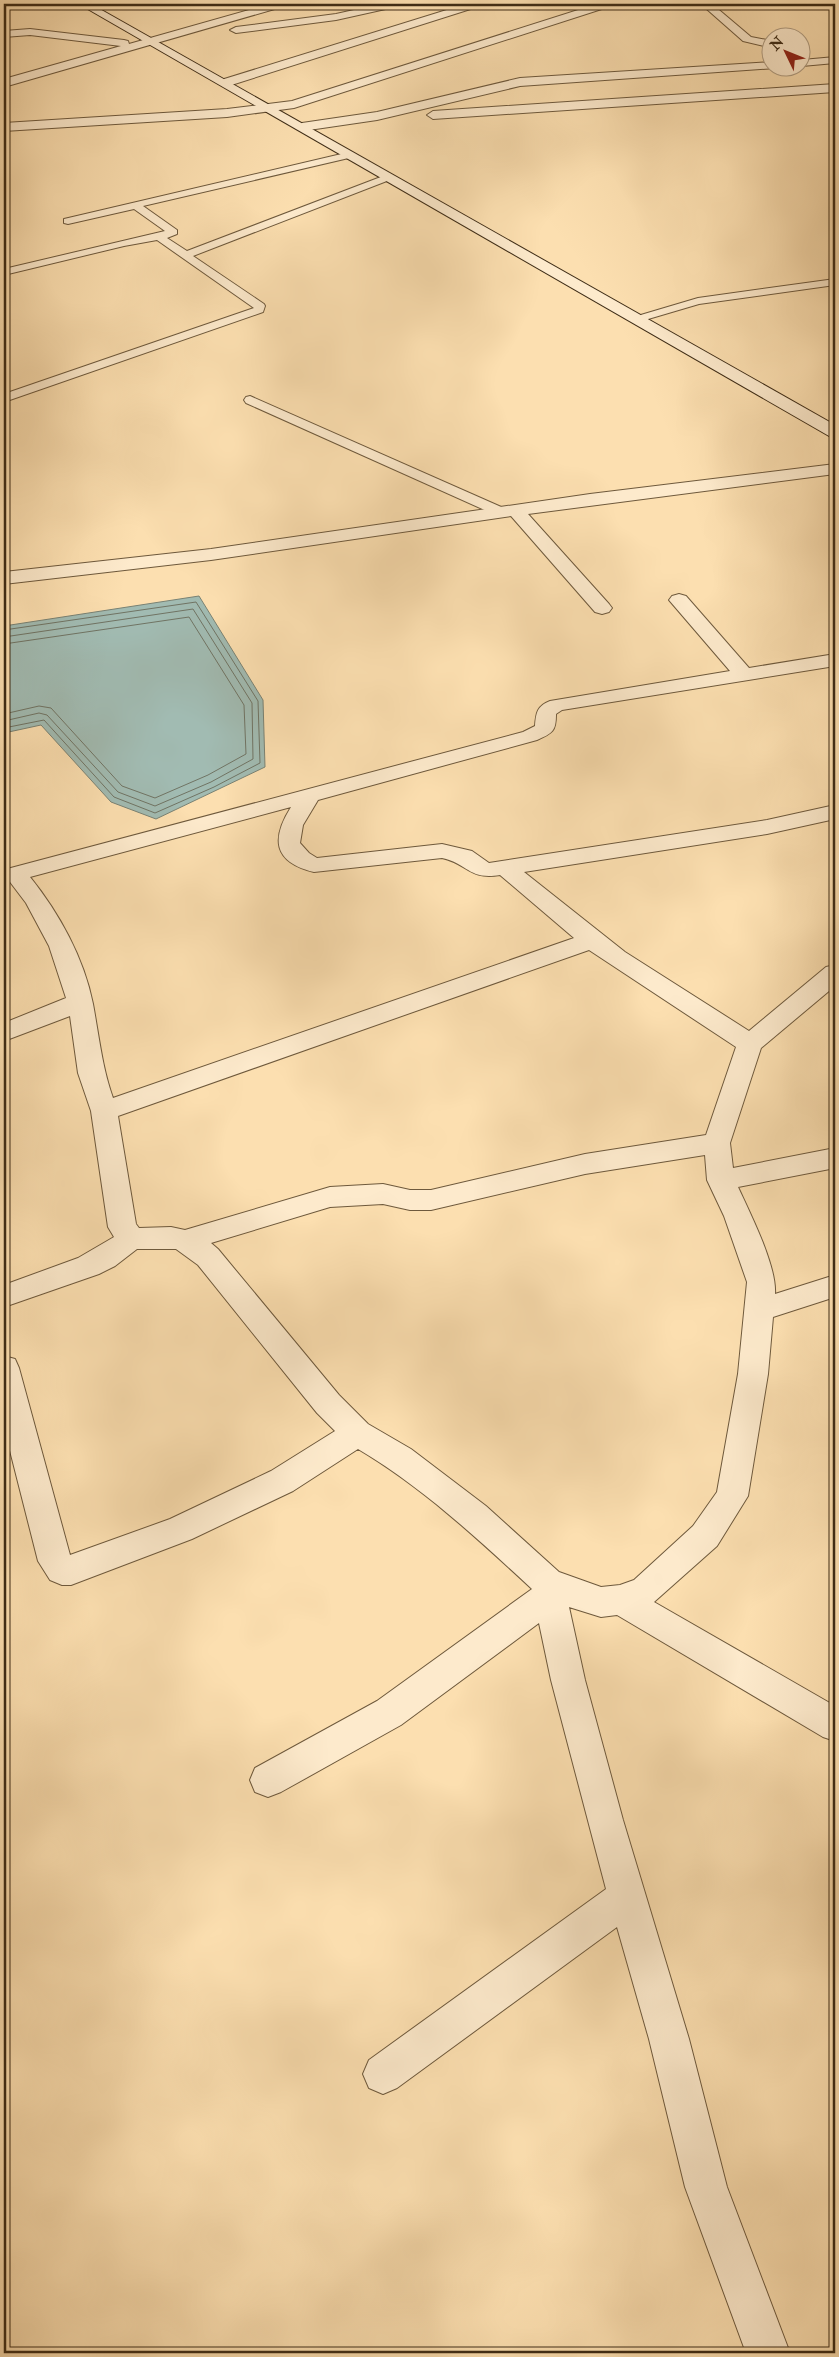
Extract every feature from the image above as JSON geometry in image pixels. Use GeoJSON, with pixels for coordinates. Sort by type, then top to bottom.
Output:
{"type":"FeatureCollection","features":[{"type":"Feature","properties":{"kind":"street"},"geometry":{"type":"LineString","coordinates":[[84,4],[251,97],[835,432]]}},
{"type":"Feature","properties":{"kind":"street"},"geometry":{"type":"LineString","coordinates":[[4,83],[281,4]]}},
{"type":"Feature","properties":{"kind":"street"},"geometry":{"type":"LineString","coordinates":[[175,34],[277,26],[359,13],[395,4]]}},
{"type":"Feature","properties":{"kind":"street"},"geometry":{"type":"LineString","coordinates":[[225,83],[292,64],[476,4]]}},
{"type":"Feature","properties":{"kind":"street"},"geometry":{"type":"LineString","coordinates":[[4,127],[227,113],[313,100],[607,4]]}},
{"type":"Feature","properties":{"kind":"street"},"geometry":{"type":"LineString","coordinates":[[706,4],[747,39],[762,45]]}},
{"type":"Feature","properties":{"kind":"street"},"geometry":{"type":"LineString","coordinates":[[4,34],[30,32],[136,45]]}},
{"type":"Feature","properties":{"kind":"street"},"geometry":{"type":"LineString","coordinates":[[812,65],[835,60]]}},
{"type":"Feature","properties":{"kind":"street"},"geometry":{"type":"LineString","coordinates":[[302,127],[377,116],[520,82],[762,66]]}},
{"type":"Feature","properties":{"kind":"street"},"geometry":{"type":"LineString","coordinates":[[812,69],[835,69]]}},
{"type":"Feature","properties":{"kind":"street"},"geometry":{"type":"LineString","coordinates":[[455,97],[762,72]]}},
{"type":"Feature","properties":{"kind":"street"},"geometry":{"type":"LineString","coordinates":[[377,116],[524,110],[835,88]]}},
{"type":"Feature","properties":{"kind":"street"},"geometry":{"type":"LineString","coordinates":[[222,100],[251,97]]}},
{"type":"Feature","properties":{"kind":"street"},"geometry":{"type":"LineString","coordinates":[[4,116],[153,105]]}},
{"type":"Feature","properties":{"kind":"street"},"geometry":{"type":"LineString","coordinates":[[4,578],[284,544],[835,468]]}},
{"type":"Feature","properties":{"kind":"street"},"geometry":{"type":"LineString","coordinates":[[509,512],[602,608]]}},
{"type":"Feature","properties":{"kind":"street"},"geometry":{"type":"LineString","coordinates":[[679,600],[744,675]]}},
{"type":"Feature","properties":{"kind":"street"},"geometry":{"type":"LineString","coordinates":[[718,1143],[585,1164],[431,1200],[410,1200],[383,1194],[330,1197],[187,1240],[171,1237],[145,1240],[131,1238],[122,1227],[104,1111],[91,1074],[80,1002],[61,946],[36,900],[8,870],[255,811],[310,794],[530,736],[545,729],[544,714],[548,709],[557,705],[835,660]]}},
{"type":"Feature","properties":{"kind":"street"},"geometry":{"type":"LineString","coordinates":[[310,794],[291,827],[287,839],[291,851],[302,861],[314,865],[442,851],[464,856],[482,870],[505,868],[767,827],[835,812]]}},
{"type":"Feature","properties":{"kind":"street"},"geometry":{"type":"LineString","coordinates":[[505,868],[616,958],[750,1044]]}},
{"type":"Feature","properties":{"kind":"street"},"geometry":{"type":"LineString","coordinates":[[104,1111],[592,940]]}},
{"type":"Feature","properties":{"kind":"street"},"geometry":{"type":"LineString","coordinates":[[187,1240],[208,1257],[328,1404],[357,1433],[400,1458],[475,1516],[549,1589],[601,1602],[621,1600],[646,1590],[705,1536],[732,1496],[751,1383],[761,1282],[738,1216],[721,1180],[718,1143],[740,1069],[750,1044],[824,994],[835,973]]}},
{"type":"Feature","properties":{"kind":"street"},"geometry":{"type":"LineString","coordinates":[[4,1032],[80,1002]]}},
{"type":"Feature","properties":{"kind":"street"},"geometry":{"type":"LineString","coordinates":[[721,1180],[835,1158]]}},
{"type":"Feature","properties":{"kind":"street"},"geometry":{"type":"LineString","coordinates":[[4,1296],[90,1265],[119,1250],[131,1238]]}},
{"type":"Feature","properties":{"kind":"street"},"geometry":{"type":"LineString","coordinates":[[759,1310],[835,1286]]}},
{"type":"Feature","properties":{"kind":"street"},"geometry":{"type":"LineString","coordinates":[[4,1368],[54,1561],[62,1570],[71,1570],[190,1525],[282,1481],[357,1433]]}},
{"type":"Feature","properties":{"kind":"street"},"geometry":{"type":"LineString","coordinates":[[268,1780],[389,1713],[549,1589]]}},
{"type":"Feature","properties":{"kind":"street"},"geometry":{"type":"LineString","coordinates":[[549,1589],[570,1689],[605,1820],[668,2039],[706,2187],[768,2353]]}},
{"type":"Feature","properties":{"kind":"street"},"geometry":{"type":"LineString","coordinates":[[621,1600],[835,1725]]}},
{"type":"Feature","properties":{"kind":"street"},"geometry":{"type":"LineString","coordinates":[[383,2074],[628,1896]]}},
{"type":"Feature","properties":{"kind":"lane"},"geometry":{"type":"LineString","coordinates":[[68,221],[350,155]]}},
{"type":"Feature","properties":{"kind":"lane"},"geometry":{"type":"LineString","coordinates":[[186,256],[389,177]]}},
{"type":"Feature","properties":{"kind":"lane"},"geometry":{"type":"LineString","coordinates":[[4,272],[124,243],[159,237],[173,232],[135,206]]}},
{"type":"Feature","properties":{"kind":"lane"},"geometry":{"type":"LineString","coordinates":[[4,398],[232,321],[259,310],[260,306],[159,237]]}},
{"type":"Feature","properties":{"kind":"lane"},"geometry":{"type":"LineString","coordinates":[[638,319],[698,301],[835,282]]}},
{"type":"Feature","properties":{"kind":"lane"},"geometry":{"type":"LineString","coordinates":[[250,400],[509,512]]}},
{"type":"Feature","properties":{"kind":"water"},"geometry":{"type":"Polygon","coordinates":[[[199,596],[263,700],[265,767],[156,819],[111,802],[41,725],[4,733],[4,626],[199,596]]]}}]}
